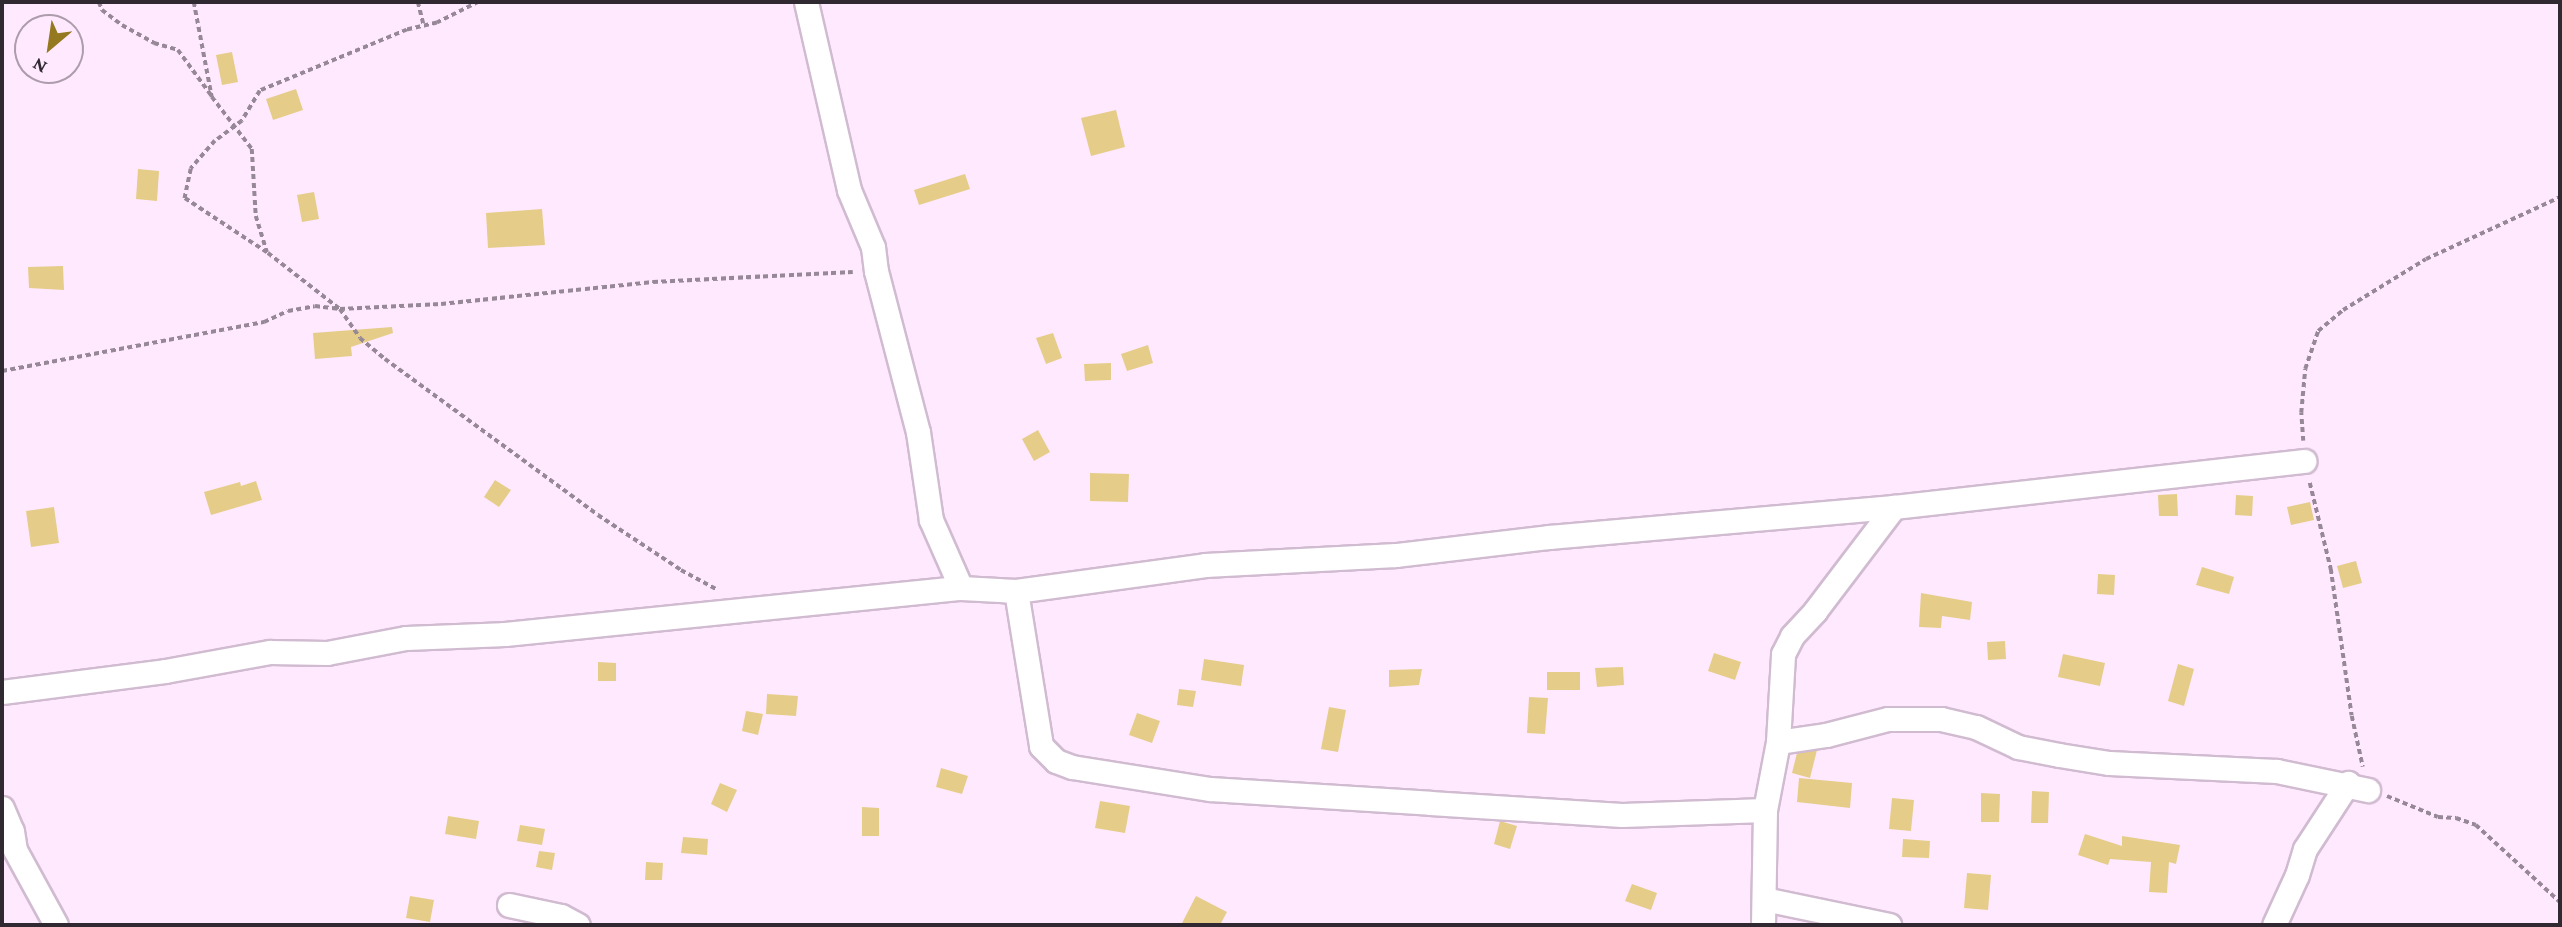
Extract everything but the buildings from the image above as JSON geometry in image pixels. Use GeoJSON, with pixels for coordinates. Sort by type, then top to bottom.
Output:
{"type":"FeatureCollection","features":[{"type":"Feature","properties":{"kind":"street"},"geometry":{"type":"LineString","coordinates":[[806,2],[849,190],[873,247],[876,271],[918,432],[931,520],[961,588]]}},
{"type":"Feature","properties":{"kind":"street"},"geometry":{"type":"LineString","coordinates":[[2,692],[165,671],[270,652],[327,653],[406,638],[601,625],[961,588],[1016,591],[1205,565],[1396,555],[1549,537],[1894,508],[2304,461]]}},
{"type":"Feature","properties":{"kind":"street"},"geometry":{"type":"LineString","coordinates":[[1763,925],[1765,810],[1778,742],[1783,654],[1792,636],[1815,611],[1894,508]]}},
{"type":"Feature","properties":{"kind":"street"},"geometry":{"type":"LineString","coordinates":[[1016,591],[1041,746],[1056,761],[1072,767],[1210,789],[1622,815],[1765,810]]}},
{"type":"Feature","properties":{"kind":"street"},"geometry":{"type":"LineString","coordinates":[[1778,742],[1826,735],[1888,719],[1941,719],[1976,727],[2018,747],[2059,755],[2109,763],[2277,771],[2358,787],[2305,849],[2274,925]]}},
{"type":"Feature","properties":{"kind":"street"},"geometry":{"type":"LineString","coordinates":[[2,808],[12,831],[15,850],[56,925]]}},
{"type":"Feature","properties":{"kind":"street"},"geometry":{"type":"LineString","coordinates":[[1764,899],[1889,925]]}},
{"type":"Feature","properties":{"kind":"street"},"geometry":{"type":"LineString","coordinates":[[509,905],[561,916],[578,925]]}},
{"type":"Feature","properties":{"kind":"path"},"geometry":{"type":"LineString","coordinates":[[99,2],[102,10],[122,25],[154,43],[178,50],[252,149],[256,216],[268,253]]}},
{"type":"Feature","properties":{"kind":"path"},"geometry":{"type":"LineString","coordinates":[[194,2],[212,97]]}},
{"type":"Feature","properties":{"kind":"path"},"geometry":{"type":"LineString","coordinates":[[418,2],[424,26]]}},
{"type":"Feature","properties":{"kind":"path"},"geometry":{"type":"LineString","coordinates":[[479,2],[437,23],[407,30],[260,91],[242,121],[215,141],[191,169],[185,198],[268,253],[340,309],[360,338],[385,359],[598,515],[681,570],[725,593]]}},
{"type":"Feature","properties":{"kind":"path"},"geometry":{"type":"LineString","coordinates":[[2560,197],[2426,260],[2343,310],[2318,331],[2305,369],[2301,413],[2304,461],[2331,569],[2352,716],[2358,787],[2438,817],[2456,818],[2476,825],[2560,902]]}},
{"type":"Feature","properties":{"kind":"path"},"geometry":{"type":"LineString","coordinates":[[2,371],[264,322],[288,311],[315,306],[340,309],[441,304],[653,282],[876,271]]}}]}
